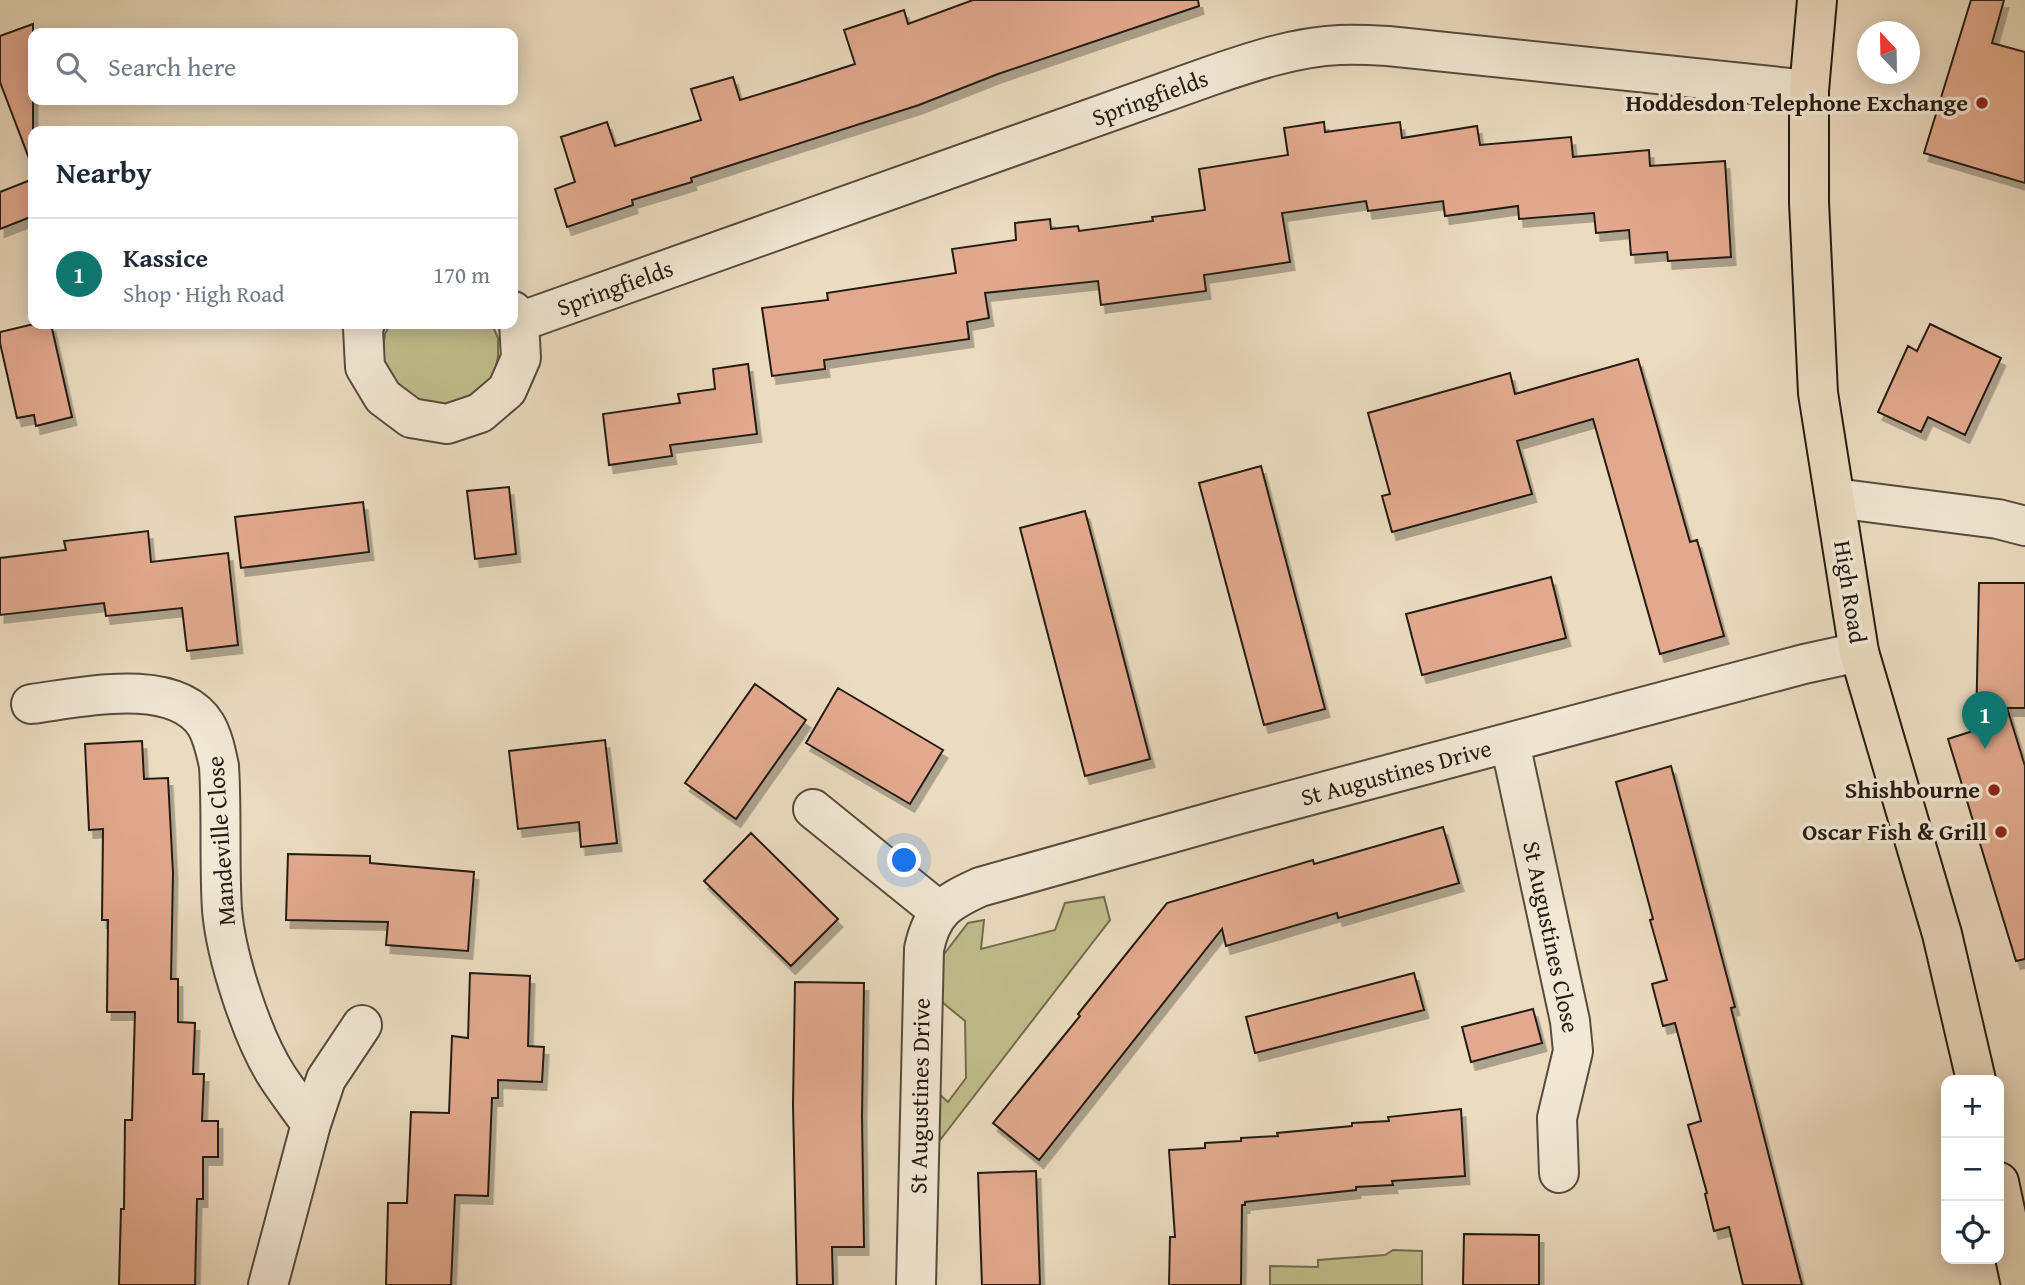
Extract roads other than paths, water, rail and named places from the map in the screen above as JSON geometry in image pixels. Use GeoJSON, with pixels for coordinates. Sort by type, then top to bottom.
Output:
{"type":"FeatureCollection","features":[{"type":"Feature","properties":{"kind":"main road","name":"High Road"},"geometry":{"type":"LineString","coordinates":[[1817,0],[1809,90],[1809,202],[1818,393],[1859,652],[1942,934],[1975,1075]]}},
{"type":"Feature","properties":{"kind":"main road"},"geometry":{"type":"LineString","coordinates":[[2003,1201],[2021,1285]]}},
{"type":"Feature","properties":{"kind":"street","name":"Springfields"},"geometry":{"type":"LineString","coordinates":[[518,315],[1200,79],[1256,60],[1297,50],[1338,45],[1388,46],[1809,90]]}},
{"type":"Feature","properties":{"kind":"street","name":"Springfields"},"geometry":{"type":"LineString","coordinates":[[363,329],[365,367],[383,397],[411,418],[447,424],[480,413],[507,390],[521,358],[518,329]]}},
{"type":"Feature","properties":{"kind":"street"},"geometry":{"type":"LineString","coordinates":[[1835,498],[1974,516],[2025,526]]}},
{"type":"Feature","properties":{"kind":"street","name":"St Augustines Drive"},"geometry":{"type":"LineString","coordinates":[[916,1285],[923,949],[928,930],[939,911],[957,897],[981,887],[1236,815],[1804,664],[1859,652]]}},
{"type":"Feature","properties":{"kind":"street","name":"Mandeville Close"},"geometry":{"type":"LineString","coordinates":[[31,704],[118,693],[144,694],[171,699],[188,708],[205,723],[214,743],[219,766],[223,912],[228,942],[247,1010],[263,1048],[276,1074],[311,1125]]}},
{"type":"Feature","properties":{"kind":"street","name":"St Augustines Close"},"geometry":{"type":"LineString","coordinates":[[1510,743],[1571,1031],[1573,1051],[1557,1118],[1559,1173]]}},
{"type":"Feature","properties":{"kind":"street"},"geometry":{"type":"LineString","coordinates":[[813,809],[939,911]]}},
{"type":"Feature","properties":{"kind":"street"},"geometry":{"type":"LineString","coordinates":[[268,1285],[326,1079],[362,1025]]}},
{"type":"Feature","properties":{"kind":"place","name":"Hoddesdon Telephone Exchange"},"geometry":{"type":"Point","coordinates":[1982,103]}},
{"type":"Feature","properties":{"kind":"place","name":"Kassice"},"geometry":{"type":"Point","coordinates":[1985,749]}},
{"type":"Feature","properties":{"kind":"place","name":"Shishbourne"},"geometry":{"type":"Point","coordinates":[1994,790]}},
{"type":"Feature","properties":{"kind":"place","name":"Oscar Fish & Grill"},"geometry":{"type":"Point","coordinates":[2001,832]}}]}
